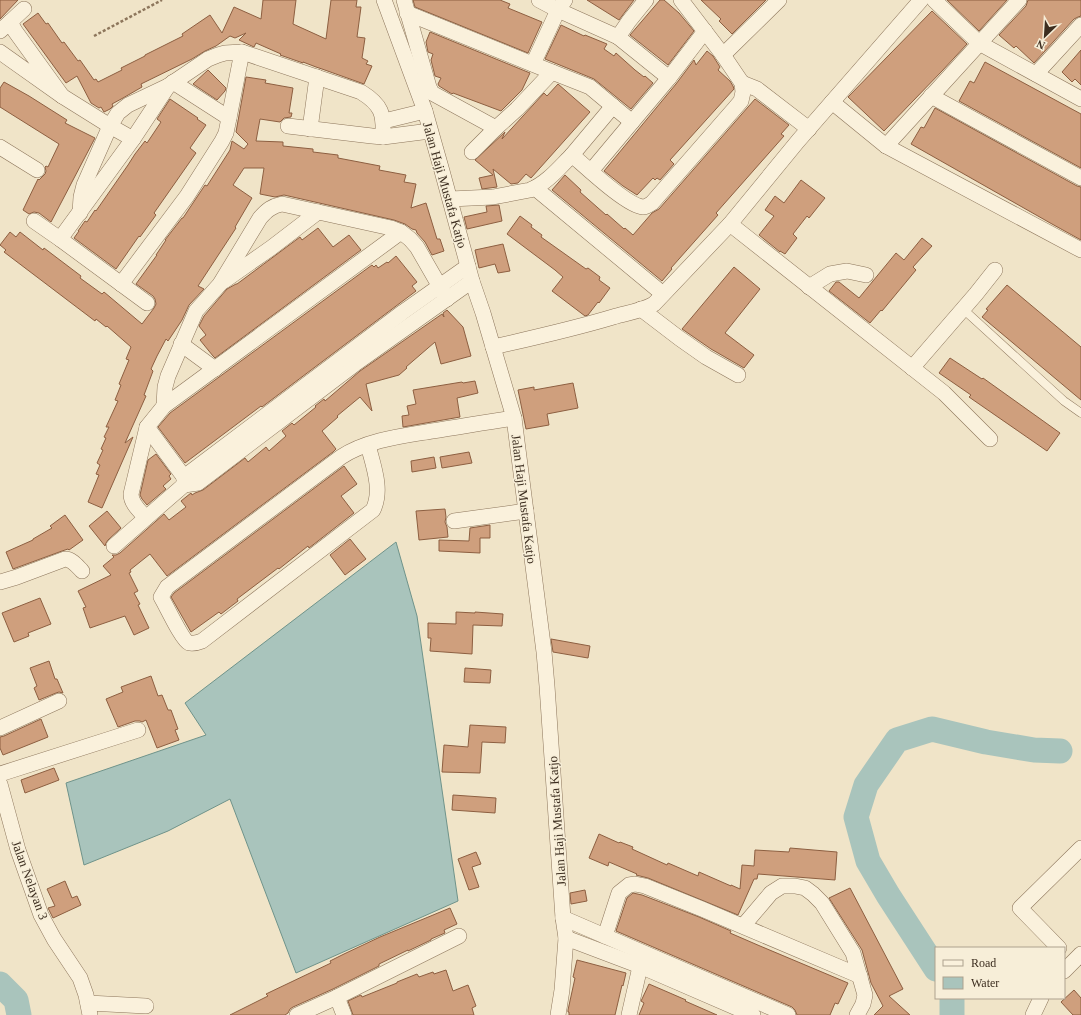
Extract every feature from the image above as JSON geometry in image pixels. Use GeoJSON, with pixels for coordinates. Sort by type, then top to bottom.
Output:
{"type":"FeatureCollection","features":[{"type":"Feature","properties":{"kind":"street","name":"Jalan Haji Mustafa Katjo"},"geometry":{"type":"LineString","coordinates":[[384,0],[430,130],[472,281],[514,418],[544,652],[563,918],[566,938],[562,990],[558,1015]]}},
{"type":"Feature","properties":{"kind":"street"},"geometry":{"type":"LineString","coordinates":[[540,0],[561,5],[618,37],[669,78]]}},
{"type":"Feature","properties":{"kind":"street"},"geometry":{"type":"LineString","coordinates":[[618,37],[629,20],[646,0]]}},
{"type":"Feature","properties":{"kind":"street"},"geometry":{"type":"LineString","coordinates":[[572,155],[630,202],[643,207],[648,206],[741,101],[743,92],[742,83],[724,54],[681,0]]}},
{"type":"Feature","properties":{"kind":"street"},"geometry":{"type":"LineString","coordinates":[[724,54],[779,0]]}},
{"type":"Feature","properties":{"kind":"street"},"geometry":{"type":"LineString","coordinates":[[493,347],[578,327],[654,304],[730,224],[832,102],[921,0]]}},
{"type":"Feature","properties":{"kind":"street"},"geometry":{"type":"LineString","coordinates":[[934,0],[979,43],[1081,99]]}},
{"type":"Feature","properties":{"kind":"street"},"geometry":{"type":"LineString","coordinates":[[886,146],[1019,0]]}},
{"type":"Feature","properties":{"kind":"street"},"geometry":{"type":"LineString","coordinates":[[533,64],[561,5]]}},
{"type":"Feature","properties":{"kind":"street"},"geometry":{"type":"LineString","coordinates":[[405,6],[533,64],[590,87],[632,122]]}},
{"type":"Feature","properties":{"kind":"street"},"geometry":{"type":"LineString","coordinates":[[405,6],[432,93],[496,128]]}},
{"type":"Feature","properties":{"kind":"street"},"geometry":{"type":"LineString","coordinates":[[24,9],[5,26],[14,31],[62,96]]}},
{"type":"Feature","properties":{"kind":"street"},"geometry":{"type":"LineString","coordinates":[[1036,74],[1081,25]]}},
{"type":"Feature","properties":{"kind":"street"},"geometry":{"type":"LineString","coordinates":[[591,171],[669,78],[706,31]]}},
{"type":"Feature","properties":{"kind":"street"},"geometry":{"type":"LineString","coordinates":[[0,52],[62,96],[133,139]]}},
{"type":"Feature","properties":{"kind":"street"},"geometry":{"type":"LineString","coordinates":[[121,284],[187,196],[222,141],[226,133],[242,52]]}},
{"type":"Feature","properties":{"kind":"street"},"geometry":{"type":"LineString","coordinates":[[80,213],[81,197],[84,185],[110,126],[118,113],[128,105],[171,84],[208,59],[225,53],[242,52],[361,92],[376,104],[382,113],[384,121],[383,137]]}},
{"type":"Feature","properties":{"kind":"street"},"geometry":{"type":"LineString","coordinates":[[472,152],[552,72]]}},
{"type":"Feature","properties":{"kind":"street"},"geometry":{"type":"LineString","coordinates":[[310,129],[317,77]]}},
{"type":"Feature","properties":{"kind":"street"},"geometry":{"type":"LineString","coordinates":[[742,83],[757,89],[809,129]]}},
{"type":"Feature","properties":{"kind":"street"},"geometry":{"type":"LineString","coordinates":[[171,84],[229,118]]}},
{"type":"Feature","properties":{"kind":"street"},"geometry":{"type":"LineString","coordinates":[[60,239],[171,84]]}},
{"type":"Feature","properties":{"kind":"street"},"geometry":{"type":"LineString","coordinates":[[932,96],[1081,178]]}},
{"type":"Feature","properties":{"kind":"street"},"geometry":{"type":"LineString","coordinates":[[832,102],[886,146],[1081,250]]}},
{"type":"Feature","properties":{"kind":"street"},"geometry":{"type":"LineString","coordinates":[[450,200],[493,197],[535,188],[548,179],[572,155],[613,106]]}},
{"type":"Feature","properties":{"kind":"street"},"geometry":{"type":"LineString","coordinates":[[384,121],[424,111]]}},
{"type":"Feature","properties":{"kind":"street"},"geometry":{"type":"LineString","coordinates":[[288,126],[383,137],[430,130]]}},
{"type":"Feature","properties":{"kind":"street"},"geometry":{"type":"LineString","coordinates":[[0,147],[37,170]]}},
{"type":"Feature","properties":{"kind":"street"},"geometry":{"type":"LineString","coordinates":[[535,188],[663,294]]}},
{"type":"Feature","properties":{"kind":"street"},"geometry":{"type":"LineString","coordinates":[[164,406],[165,387],[168,376],[196,311],[220,284],[260,218],[267,209],[274,205],[282,204],[391,228],[401,232],[410,239],[416,247],[443,292]]}},
{"type":"Feature","properties":{"kind":"street"},"geometry":{"type":"LineString","coordinates":[[220,284],[318,212]]}},
{"type":"Feature","properties":{"kind":"street"},"geometry":{"type":"LineString","coordinates":[[34,221],[147,303]]}},
{"type":"Feature","properties":{"kind":"street"},"geometry":{"type":"LineString","coordinates":[[730,224],[944,393],[990,439]]}},
{"type":"Feature","properties":{"kind":"street"},"geometry":{"type":"LineString","coordinates":[[146,518],[134,505],[131,499],[131,494],[146,427],[164,406],[401,232]]}},
{"type":"Feature","properties":{"kind":"street"},"geometry":{"type":"LineString","coordinates":[[443,292],[468,266]]}},
{"type":"Feature","properties":{"kind":"street"},"geometry":{"type":"LineString","coordinates":[[912,368],[995,270]]}},
{"type":"Feature","properties":{"kind":"street"},"geometry":{"type":"LineString","coordinates":[[810,287],[830,274],[847,271],[866,275]]}},
{"type":"Feature","properties":{"kind":"street"},"geometry":{"type":"LineString","coordinates":[[114,546],[189,482],[397,316],[443,292],[472,281]]}},
{"type":"Feature","properties":{"kind":"street"},"geometry":{"type":"LineString","coordinates":[[641,309],[706,357],[738,375]]}},
{"type":"Feature","properties":{"kind":"street"},"geometry":{"type":"LineString","coordinates":[[181,344],[215,369]]}},
{"type":"Feature","properties":{"kind":"street"},"geometry":{"type":"LineString","coordinates":[[368,445],[378,494],[373,510],[202,641],[196,643],[187,642],[161,597],[167,587],[341,456],[350,451],[368,445],[395,437],[514,418]]}},
{"type":"Feature","properties":{"kind":"street"},"geometry":{"type":"LineString","coordinates":[[146,427],[189,482]]}},
{"type":"Feature","properties":{"kind":"street"},"geometry":{"type":"LineString","coordinates":[[454,521],[526,511]]}},
{"type":"Feature","properties":{"kind":"street"},"geometry":{"type":"LineString","coordinates":[[0,582],[65,559],[72,561],[82,571]]}},
{"type":"Feature","properties":{"kind":"street"},"geometry":{"type":"LineString","coordinates":[[0,728],[59,701]]}},
{"type":"Feature","properties":{"kind":"street"},"geometry":{"type":"LineString","coordinates":[[0,774],[138,730]]}},
{"type":"Feature","properties":{"kind":"street","name":"Jalan Nelayan 3"},"geometry":{"type":"LineString","coordinates":[[0,784],[18,850],[41,915],[54,939],[80,978],[89,1009]]}},
{"type":"Feature","properties":{"kind":"street"},"geometry":{"type":"LineString","coordinates":[[1058,947],[1020,908],[1078,858]]}},
{"type":"Feature","properties":{"kind":"street"},"geometry":{"type":"LineString","coordinates":[[605,936],[619,892],[629,885],[635,884],[645,886],[743,926],[860,976]]}},
{"type":"Feature","properties":{"kind":"street"},"geometry":{"type":"LineString","coordinates":[[743,926],[771,893],[782,886],[805,888],[813,894],[822,903],[853,953],[865,995],[863,1004],[857,1015]]}},
{"type":"Feature","properties":{"kind":"street"},"geometry":{"type":"LineString","coordinates":[[563,918],[605,936],[642,959],[753,1015]]}},
{"type":"Feature","properties":{"kind":"street"},"geometry":{"type":"LineString","coordinates":[[297,1015],[337,997],[459,936]]}},
{"type":"Feature","properties":{"kind":"street"},"geometry":{"type":"LineString","coordinates":[[566,938],[642,959],[788,1015]]}},
{"type":"Feature","properties":{"kind":"street"},"geometry":{"type":"LineString","coordinates":[[629,1015],[642,959]]}},
{"type":"Feature","properties":{"kind":"street"},"geometry":{"type":"LineString","coordinates":[[337,997],[344,1015]]}},
{"type":"Feature","properties":{"kind":"street"},"geometry":{"type":"LineString","coordinates":[[1033,1015],[1041,999]]}},
{"type":"Feature","properties":{"kind":"street"},"geometry":{"type":"LineString","coordinates":[[89,1009],[146,1006]]}},
{"type":"Feature","properties":{"kind":"lane"},"geometry":{"type":"LineString","coordinates":[[963,309],[1064,401],[1081,413]]}},
{"type":"Feature","properties":{"kind":"path"},"geometry":{"type":"LineString","coordinates":[[94,36],[162,0]]}},
{"type":"Feature","properties":{"kind":"water"},"geometry":{"type":"Polygon","coordinates":[[[396,542],[417,616],[458,901],[296,973],[230,799],[168,831],[84,865],[66,783],[206,735],[185,703],[396,542]]]}},
{"type":"Feature","properties":{"kind":"building"},"geometry":{"type":"Polygon","coordinates":[[[0,0],[18,0],[0,19],[0,0]]]}},
{"type":"Feature","properties":{"kind":"building"},"geometry":{"type":"Polygon","coordinates":[[[263,0],[296,0],[293,24],[326,39],[331,0],[357,0],[356,7],[361,7],[357,37],[365,38],[362,58],[368,61],[366,64],[372,66],[364,84],[280,55],[281,54],[256,43],[254,47],[239,40],[246,33],[235,38],[230,36],[216,46],[192,59],[141,84],[142,87],[112,104],[113,106],[110,109],[104,112],[101,107],[99,108],[91,103],[77,76],[66,83],[23,24],[38,13],[46,24],[48,23],[62,43],[64,42],[78,61],[80,60],[94,80],[96,79],[98,82],[122,70],[121,68],[145,55],[183,36],[182,34],[210,15],[222,33],[234,7],[261,19],[263,0]]]}},
{"type":"Feature","properties":{"kind":"building"},"geometry":{"type":"Polygon","coordinates":[[[413,0],[500,0],[510,4],[508,8],[542,22],[528,53],[415,7],[413,0]]]}},
{"type":"Feature","properties":{"kind":"building"},"geometry":{"type":"Polygon","coordinates":[[[587,0],[634,0],[619,20],[587,0]]]}},
{"type":"Feature","properties":{"kind":"building"},"geometry":{"type":"Polygon","coordinates":[[[660,0],[664,0],[679,13],[694,31],[668,65],[630,35],[660,0]]]}},
{"type":"Feature","properties":{"kind":"building"},"geometry":{"type":"Polygon","coordinates":[[[701,0],[766,0],[732,34],[719,21],[721,19],[701,0]]]}},
{"type":"Feature","properties":{"kind":"building"},"geometry":{"type":"Polygon","coordinates":[[[947,0],[1007,0],[979,31],[947,0]]]}},
{"type":"Feature","properties":{"kind":"building"},"geometry":{"type":"Polygon","coordinates":[[[1028,0],[1081,0],[1081,16],[1074,19],[1034,63],[1016,46],[1014,48],[999,35],[1026,6],[1028,0]]]}},
{"type":"Feature","properties":{"kind":"building"},"geometry":{"type":"Polygon","coordinates":[[[932,11],[967,44],[884,131],[848,97],[932,11]]]}},
{"type":"Feature","properties":{"kind":"building"},"geometry":{"type":"Polygon","coordinates":[[[561,25],[584,36],[585,35],[607,44],[604,49],[614,56],[616,53],[635,70],[653,83],[631,109],[594,79],[545,59],[561,25]]]}},
{"type":"Feature","properties":{"kind":"building"},"geometry":{"type":"Polygon","coordinates":[[[430,32],[530,73],[522,90],[501,111],[453,93],[452,94],[439,86],[438,84],[441,78],[435,76],[431,60],[433,54],[428,52],[426,42],[430,32]]]}},
{"type":"Feature","properties":{"kind":"building"},"geometry":{"type":"Polygon","coordinates":[[[1081,50],[1081,85],[1075,79],[1072,82],[1062,72],[1081,50]]]}},
{"type":"Feature","properties":{"kind":"building"},"geometry":{"type":"Polygon","coordinates":[[[707,51],[713,56],[720,67],[718,70],[730,81],[734,89],[670,160],[674,164],[660,180],[657,178],[655,180],[653,178],[637,195],[604,171],[694,60],[696,65],[707,51]]]}},
{"type":"Feature","properties":{"kind":"building"},"geometry":{"type":"Polygon","coordinates":[[[985,62],[1081,114],[1081,168],[959,101],[970,81],[974,83],[985,62]]]}},
{"type":"Feature","properties":{"kind":"building"},"geometry":{"type":"Polygon","coordinates":[[[208,70],[226,88],[217,100],[193,84],[208,70]]]}},
{"type":"Feature","properties":{"kind":"building"},"geometry":{"type":"Polygon","coordinates":[[[246,77],[266,80],[265,83],[293,88],[289,113],[292,113],[291,117],[284,118],[280,122],[260,119],[256,141],[283,142],[283,146],[313,149],[313,152],[338,155],[338,158],[380,166],[379,170],[406,175],[404,182],[416,184],[411,208],[426,203],[437,239],[440,239],[444,251],[432,255],[416,230],[394,220],[284,195],[275,197],[260,194],[264,168],[244,168],[233,185],[252,198],[235,227],[236,228],[198,286],[204,289],[189,305],[182,320],[168,341],[166,339],[157,356],[151,369],[153,371],[144,395],[146,396],[125,443],[133,437],[102,508],[88,502],[99,475],[96,474],[100,465],[97,463],[103,450],[101,449],[106,438],[104,437],[109,427],[106,427],[118,401],[115,400],[121,385],[119,384],[129,360],[126,359],[131,347],[107,326],[106,327],[96,319],[95,321],[4,252],[6,250],[0,245],[10,232],[16,237],[20,232],[43,250],[44,248],[102,294],[104,292],[142,324],[156,304],[153,296],[136,284],[157,255],[165,240],[183,218],[205,185],[207,186],[230,150],[232,141],[244,149],[248,144],[236,132],[246,77]]]}},
{"type":"Feature","properties":{"kind":"building"},"geometry":{"type":"Polygon","coordinates":[[[4,82],[67,120],[65,123],[95,138],[51,222],[39,213],[34,212],[29,214],[23,210],[38,179],[39,180],[45,174],[45,167],[48,167],[59,144],[0,107],[0,88],[4,82]]]}},
{"type":"Feature","properties":{"kind":"building"},"geometry":{"type":"Polygon","coordinates":[[[558,84],[590,112],[531,178],[526,174],[518,183],[511,184],[493,169],[497,187],[482,189],[479,178],[493,175],[475,160],[505,132],[502,139],[544,93],[547,96],[558,84]]]}},
{"type":"Feature","properties":{"kind":"building"},"geometry":{"type":"Polygon","coordinates":[[[170,99],[206,125],[190,148],[196,153],[154,213],[156,215],[116,269],[74,238],[85,221],[87,222],[95,210],[96,211],[145,141],[147,143],[161,122],[157,119],[170,99]]]}},
{"type":"Feature","properties":{"kind":"building"},"geometry":{"type":"Polygon","coordinates":[[[755,99],[789,125],[781,134],[784,136],[716,213],[718,215],[671,268],[672,269],[662,281],[552,190],[565,175],[581,190],[580,192],[606,215],[607,214],[633,235],[652,213],[659,209],[755,99]]]}},
{"type":"Feature","properties":{"kind":"building"},"geometry":{"type":"Polygon","coordinates":[[[935,108],[1081,187],[1081,240],[911,144],[921,127],[924,128],[935,108]]]}},
{"type":"Feature","properties":{"kind":"building"},"geometry":{"type":"Polygon","coordinates":[[[801,180],[825,198],[809,218],[807,216],[793,234],[797,238],[785,254],[780,252],[759,235],[774,216],[765,210],[775,196],[784,203],[801,180]]]}},
{"type":"Feature","properties":{"kind":"building"},"geometry":{"type":"Polygon","coordinates":[[[499,205],[502,221],[467,229],[464,217],[487,212],[486,206],[499,205]]]}},
{"type":"Feature","properties":{"kind":"building"},"geometry":{"type":"Polygon","coordinates":[[[520,216],[542,235],[541,237],[586,269],[588,268],[600,277],[599,280],[610,288],[588,315],[585,316],[552,291],[563,277],[507,234],[520,216]]]}},
{"type":"Feature","properties":{"kind":"building"},"geometry":{"type":"Polygon","coordinates":[[[318,228],[333,247],[349,235],[361,250],[215,358],[200,340],[206,335],[199,326],[204,316],[227,289],[237,284],[300,237],[302,240],[318,228]]]}},
{"type":"Feature","properties":{"kind":"building"},"geometry":{"type":"Polygon","coordinates":[[[922,238],[932,246],[913,267],[916,270],[870,323],[829,291],[836,282],[839,282],[859,298],[896,253],[904,260],[922,238]]]}},
{"type":"Feature","properties":{"kind":"building"},"geometry":{"type":"Polygon","coordinates":[[[503,244],[510,271],[498,273],[495,264],[479,268],[475,250],[503,244]]]}},
{"type":"Feature","properties":{"kind":"building"},"geometry":{"type":"Polygon","coordinates":[[[396,256],[417,282],[412,286],[416,291],[185,463],[158,427],[170,413],[372,265],[374,267],[376,265],[378,268],[387,262],[388,263],[396,256]]]}},
{"type":"Feature","properties":{"kind":"building"},"geometry":{"type":"Polygon","coordinates":[[[734,267],[760,289],[725,333],[754,355],[744,368],[711,349],[682,329],[734,267]]]}},
{"type":"Feature","properties":{"kind":"building"},"geometry":{"type":"Polygon","coordinates":[[[1007,285],[1081,347],[1081,400],[982,317],[988,310],[986,309],[1007,285]]]}},
{"type":"Feature","properties":{"kind":"building"},"geometry":{"type":"Polygon","coordinates":[[[447,310],[463,327],[471,356],[441,364],[435,342],[399,375],[366,384],[372,411],[360,397],[322,431],[336,449],[333,452],[167,576],[150,554],[130,570],[131,572],[129,573],[138,591],[134,593],[149,628],[134,635],[125,616],[90,628],[83,608],[86,607],[78,591],[111,575],[103,566],[114,557],[112,555],[120,553],[164,514],[169,520],[186,507],[181,501],[191,493],[192,495],[203,490],[245,458],[248,462],[266,447],[269,451],[286,436],[282,431],[292,423],[294,425],[316,407],[315,406],[324,399],[325,401],[360,371],[442,314],[444,317],[443,313],[447,310]]]}},
{"type":"Feature","properties":{"kind":"building"},"geometry":{"type":"Polygon","coordinates":[[[950,358],[982,379],[983,378],[1060,433],[1047,451],[969,397],[971,395],[939,373],[950,358]]]}},
{"type":"Feature","properties":{"kind":"building"},"geometry":{"type":"Polygon","coordinates":[[[475,381],[478,393],[457,398],[460,417],[403,427],[402,416],[409,415],[407,406],[416,404],[413,390],[475,381]]]}},
{"type":"Feature","properties":{"kind":"building"},"geometry":{"type":"Polygon","coordinates":[[[573,383],[578,408],[547,414],[549,425],[526,429],[518,390],[534,387],[534,390],[573,383]]]}},
{"type":"Feature","properties":{"kind":"building"},"geometry":{"type":"Polygon","coordinates":[[[469,452],[472,463],[442,468],[440,457],[469,452]]]}},
{"type":"Feature","properties":{"kind":"building"},"geometry":{"type":"Polygon","coordinates":[[[156,454],[171,474],[169,476],[171,479],[163,486],[166,489],[147,505],[140,495],[148,460],[156,454]]]}},
{"type":"Feature","properties":{"kind":"building"},"geometry":{"type":"Polygon","coordinates":[[[434,457],[436,468],[412,472],[411,461],[434,457]]]}},
{"type":"Feature","properties":{"kind":"building"},"geometry":{"type":"Polygon","coordinates":[[[344,466],[357,484],[341,496],[354,513],[309,548],[308,546],[237,599],[238,601],[221,614],[219,612],[191,632],[171,597],[174,593],[344,466]]]}},
{"type":"Feature","properties":{"kind":"building"},"geometry":{"type":"Polygon","coordinates":[[[445,509],[445,522],[448,537],[419,540],[416,511],[445,509]]]}},
{"type":"Feature","properties":{"kind":"building"},"geometry":{"type":"Polygon","coordinates":[[[107,511],[121,528],[108,540],[105,546],[89,526],[107,511]]]}},
{"type":"Feature","properties":{"kind":"building"},"geometry":{"type":"Polygon","coordinates":[[[65,515],[83,540],[69,550],[62,551],[13,569],[6,552],[33,540],[52,528],[50,526],[65,515]]]}},
{"type":"Feature","properties":{"kind":"building"},"geometry":{"type":"Polygon","coordinates":[[[490,525],[490,538],[480,538],[480,553],[439,551],[439,540],[469,541],[470,528],[490,525]]]}},
{"type":"Feature","properties":{"kind":"building"},"geometry":{"type":"Polygon","coordinates":[[[350,539],[366,559],[345,575],[330,555],[350,539]]]}},
{"type":"Feature","properties":{"kind":"building"},"geometry":{"type":"Polygon","coordinates":[[[40,598],[51,624],[28,633],[29,636],[14,642],[2,613],[40,598]]]}},
{"type":"Feature","properties":{"kind":"building"},"geometry":{"type":"Polygon","coordinates":[[[456,612],[503,614],[502,626],[473,625],[472,654],[430,651],[431,638],[428,638],[428,623],[456,624],[456,612]]]}},
{"type":"Feature","properties":{"kind":"building"},"geometry":{"type":"Polygon","coordinates":[[[551,639],[590,646],[588,658],[553,652],[551,639]]]}},
{"type":"Feature","properties":{"kind":"building"},"geometry":{"type":"Polygon","coordinates":[[[49,661],[55,679],[57,679],[63,693],[59,692],[39,700],[34,688],[37,686],[30,668],[49,661]]]}},
{"type":"Feature","properties":{"kind":"building"},"geometry":{"type":"Polygon","coordinates":[[[465,668],[491,670],[490,683],[464,682],[465,668]]]}},
{"type":"Feature","properties":{"kind":"building"},"geometry":{"type":"Polygon","coordinates":[[[151,676],[158,696],[162,695],[168,710],[171,710],[178,729],[175,730],[179,740],[157,748],[146,720],[142,722],[135,721],[118,727],[106,699],[123,692],[121,687],[151,676]]]}},
{"type":"Feature","properties":{"kind":"building"},"geometry":{"type":"Polygon","coordinates":[[[41,719],[48,737],[3,755],[0,748],[0,737],[41,719]]]}},
{"type":"Feature","properties":{"kind":"building"},"geometry":{"type":"Polygon","coordinates":[[[470,725],[506,727],[505,743],[482,742],[480,773],[442,772],[444,745],[468,747],[470,725]]]}},
{"type":"Feature","properties":{"kind":"building"},"geometry":{"type":"Polygon","coordinates":[[[54,768],[59,780],[25,793],[21,780],[54,768]]]}},
{"type":"Feature","properties":{"kind":"building"},"geometry":{"type":"Polygon","coordinates":[[[453,795],[496,798],[495,813],[452,810],[453,795]]]}},
{"type":"Feature","properties":{"kind":"building"},"geometry":{"type":"Polygon","coordinates":[[[599,834],[619,843],[620,842],[633,847],[632,849],[667,865],[668,863],[698,876],[699,872],[740,889],[742,865],[754,866],[755,850],[789,852],[790,848],[837,852],[835,880],[758,874],[757,879],[754,879],[738,915],[648,878],[636,875],[637,874],[609,862],[608,866],[589,858],[599,834]]]}},
{"type":"Feature","properties":{"kind":"building"},"geometry":{"type":"Polygon","coordinates":[[[476,852],[481,864],[472,867],[479,887],[469,890],[458,859],[476,852]]]}},
{"type":"Feature","properties":{"kind":"building"},"geometry":{"type":"Polygon","coordinates":[[[65,881],[72,898],[77,896],[81,905],[53,918],[48,908],[55,906],[47,889],[65,881]]]}},
{"type":"Feature","properties":{"kind":"building"},"geometry":{"type":"Polygon","coordinates":[[[850,888],[903,989],[889,996],[910,1015],[874,1015],[883,1006],[871,983],[862,950],[829,898],[850,888]]]}},
{"type":"Feature","properties":{"kind":"building"},"geometry":{"type":"Polygon","coordinates":[[[585,890],[587,901],[571,904],[570,893],[585,890]]]}},
{"type":"Feature","properties":{"kind":"building"},"geometry":{"type":"Polygon","coordinates":[[[633,893],[699,917],[731,931],[730,933],[848,983],[838,1004],[835,1003],[830,1015],[797,1015],[792,1007],[616,931],[627,898],[633,893]]]}},
{"type":"Feature","properties":{"kind":"building"},"geometry":{"type":"Polygon","coordinates":[[[450,908],[457,924],[444,930],[445,933],[379,964],[379,966],[333,989],[293,1007],[285,1015],[230,1015],[268,996],[266,994],[331,963],[330,961],[344,954],[380,937],[450,908]]]}},
{"type":"Feature","properties":{"kind":"building"},"geometry":{"type":"Polygon","coordinates":[[[577,960],[626,973],[615,1015],[569,1015],[568,1010],[575,978],[573,977],[577,960]]]}},
{"type":"Feature","properties":{"kind":"building"},"geometry":{"type":"Polygon","coordinates":[[[446,970],[453,991],[468,985],[476,1006],[472,1008],[474,1015],[353,1015],[348,1001],[361,995],[362,997],[417,974],[419,977],[433,972],[434,974],[446,970]]]}},
{"type":"Feature","properties":{"kind":"building"},"geometry":{"type":"Polygon","coordinates":[[[649,984],[717,1015],[639,1015],[644,1003],[641,1001],[649,984]]]}},
{"type":"Feature","properties":{"kind":"building"},"geometry":{"type":"Polygon","coordinates":[[[1074,990],[1081,998],[1081,1015],[1073,1015],[1061,1002],[1074,990]]]}},
{"type":"Feature","properties":{"kind":"waterway"},"geometry":{"type":"LineString","coordinates":[[935,967],[868,861],[856,817],[866,785],[897,740],[932,729],[986,742],[1034,750],[1060,751]]}},
{"type":"Feature","properties":{"kind":"waterway"},"geometry":{"type":"LineString","coordinates":[[0,984],[16,1000],[19,1015]]}},
{"type":"Feature","properties":{"kind":"waterway"},"geometry":{"type":"LineString","coordinates":[[952,999],[952,1015]]}}]}
